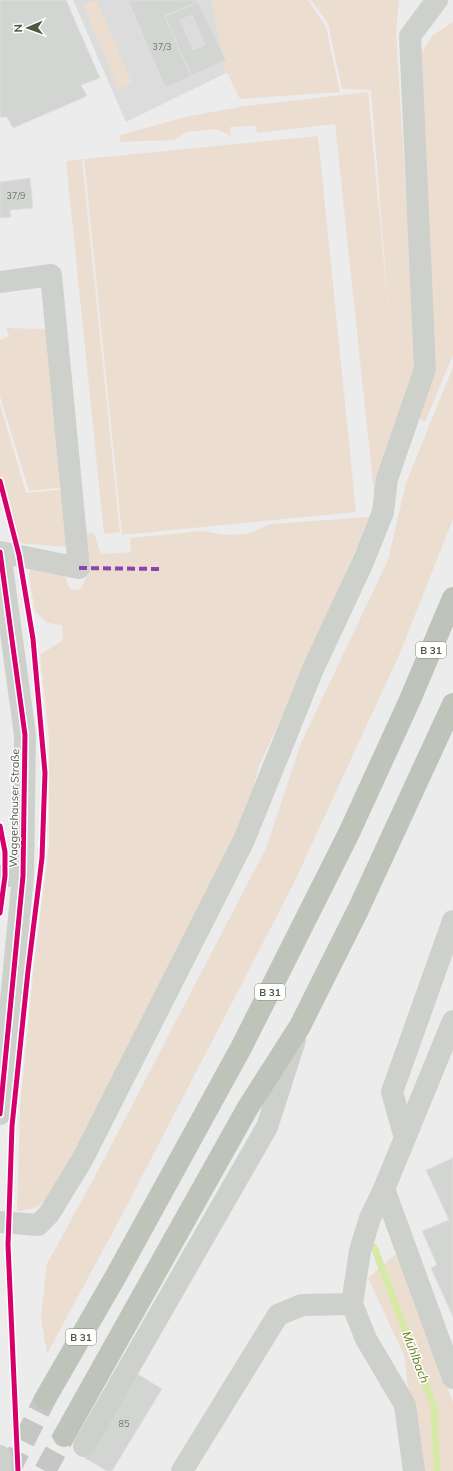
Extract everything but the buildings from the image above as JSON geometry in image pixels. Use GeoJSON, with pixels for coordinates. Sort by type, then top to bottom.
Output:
{"type":"FeatureCollection","features":[{"type":"Feature","properties":{"kind":"highway","name":"B 31"},"geometry":{"type":"LineString","coordinates":[[45,1399],[133,1247],[250,1032],[349,833],[409,702],[453,598]]}},
{"type":"Feature","properties":{"kind":"highway","name":"B 31"},"geometry":{"type":"LineString","coordinates":[[64,1436],[247,1109],[300,1026],[358,910],[453,704]]}},
{"type":"Feature","properties":{"kind":"street"},"geometry":{"type":"LineString","coordinates":[[0,1222],[38,1225],[49,1214],[82,1160],[244,840],[313,669],[363,562],[383,512],[387,479],[426,369],[410,36],[437,0]]}},
{"type":"Feature","properties":{"kind":"street"},"geometry":{"type":"LineString","coordinates":[[0,282],[51,275],[79,568],[0,552]]}},
{"type":"Feature","properties":{"kind":"street","name":"Waggershauser Straße"},"geometry":{"type":"LineString","coordinates":[[0,552],[25,735],[23,876],[0,1114]]}},
{"type":"Feature","properties":{"kind":"street"},"geometry":{"type":"LineString","coordinates":[[0,876],[23,876]]}},
{"type":"Feature","properties":{"kind":"street"},"geometry":{"type":"LineString","coordinates":[[405,1138],[392,1092],[453,920]]}},
{"type":"Feature","properties":{"kind":"street"},"geometry":{"type":"LineString","coordinates":[[414,1471],[405,1405],[366,1339],[352,1304],[360,1250],[370,1218],[384,1189],[453,1021]]}},
{"type":"Feature","properties":{"kind":"street"},"geometry":{"type":"LineString","coordinates":[[84,1446],[267,1127],[300,1026]]}},
{"type":"Feature","properties":{"kind":"street"},"geometry":{"type":"LineString","coordinates":[[384,1189],[453,1378]]}},
{"type":"Feature","properties":{"kind":"street"},"geometry":{"type":"LineString","coordinates":[[182,1471],[278,1315],[302,1304],[352,1304]]}},
{"type":"Feature","properties":{"kind":"street"},"geometry":{"type":"LineString","coordinates":[[0,1456],[1,1471]]}},
{"type":"Feature","properties":{"kind":"shaded area"},"geometry":{"type":"Polygon","coordinates":[[[73,0],[275,0],[293,40],[126,122],[73,0]]]}},
{"type":"Feature","properties":{"kind":"shaded area"},"geometry":{"type":"Polygon","coordinates":[[[97,0],[132,83],[118,89],[83,5],[97,0]]]}},
{"type":"Feature","properties":{"kind":"shaded area"},"geometry":{"type":"Polygon","coordinates":[[[211,0],[308,0],[326,27],[340,92],[240,99],[224,67],[211,0]]]}},
{"type":"Feature","properties":{"kind":"shaded area"},"geometry":{"type":"Polygon","coordinates":[[[311,0],[399,0],[396,31],[415,345],[414,374],[375,502],[335,124],[257,133],[256,126],[230,127],[231,136],[216,129],[187,132],[174,140],[120,142],[120,135],[185,117],[245,106],[368,92],[389,317],[371,90],[342,89],[328,23],[311,0]]]}},
{"type":"Feature","properties":{"kind":"shaded area"},"geometry":{"type":"Polygon","coordinates":[[[453,22],[453,355],[425,422],[417,417],[421,54],[433,35],[453,22]]]}},
{"type":"Feature","properties":{"kind":"shaded area"},"geometry":{"type":"Polygon","coordinates":[[[318,136],[356,512],[122,535],[84,159],[318,136]]]}},
{"type":"Feature","properties":{"kind":"shaded area"},"geometry":{"type":"Polygon","coordinates":[[[82,159],[120,532],[104,534],[66,161],[82,159]]]}},
{"type":"Feature","properties":{"kind":"shaded area"},"geometry":{"type":"Polygon","coordinates":[[[6,328],[49,329],[66,487],[29,491],[0,396],[0,340],[9,336],[6,328]]]}},
{"type":"Feature","properties":{"kind":"shaded area"},"geometry":{"type":"Polygon","coordinates":[[[453,367],[453,519],[400,653],[293,885],[121,1217],[47,1354],[41,1318],[47,1264],[101,1165],[266,848],[301,743],[388,560],[406,483],[453,367]]]}},
{"type":"Feature","properties":{"kind":"shaded area"},"geometry":{"type":"Polygon","coordinates":[[[0,404],[26,493],[68,489],[68,547],[19,543],[0,477],[0,404]]]}},
{"type":"Feature","properties":{"kind":"shaded area"},"geometry":{"type":"Polygon","coordinates":[[[369,517],[326,621],[259,766],[241,833],[64,1171],[51,1193],[41,1204],[27,1210],[17,1211],[20,1107],[33,973],[49,845],[49,739],[40,655],[63,640],[62,625],[48,623],[35,612],[29,575],[30,569],[64,574],[70,589],[80,590],[89,572],[84,534],[94,533],[101,554],[131,552],[130,538],[202,531],[225,535],[247,534],[271,524],[369,517]]]}},
{"type":"Feature","properties":{"kind":"shaded area"},"geometry":{"type":"Polygon","coordinates":[[[398,1252],[453,1402],[453,1471],[418,1471],[404,1355],[368,1278],[398,1252]]]}},
{"type":"Feature","properties":{"kind":"waterway","name":"Mühlbach"},"geometry":{"type":"LineString","coordinates":[[374,1247],[434,1407],[437,1471]]}},
{"type":"Feature","properties":{"kind":"tunnel"},"geometry":{"type":"LineString","coordinates":[[9,1471],[45,1399]]}},
{"type":"Feature","properties":{"kind":"tunnel"},"geometry":{"type":"LineString","coordinates":[[45,1471],[64,1436]]}},
{"type":"Feature","properties":{"kind":"marked path"},"geometry":{"type":"LineString","coordinates":[[79,568],[161,569]]}},
{"type":"Feature","properties":{"kind":"cycle path"},"geometry":{"type":"LineString","coordinates":[[0,481],[19,555],[33,639],[45,773],[42,858],[28,971],[12,1126],[8,1245],[18,1471]]}},
{"type":"Feature","properties":{"kind":"cycle path"},"geometry":{"type":"LineString","coordinates":[[0,552],[25,735],[23,876],[0,1114]]}},
{"type":"Feature","properties":{"kind":"cycle path"},"geometry":{"type":"LineString","coordinates":[[0,826],[5,852],[5,876],[0,913]]}}]}
